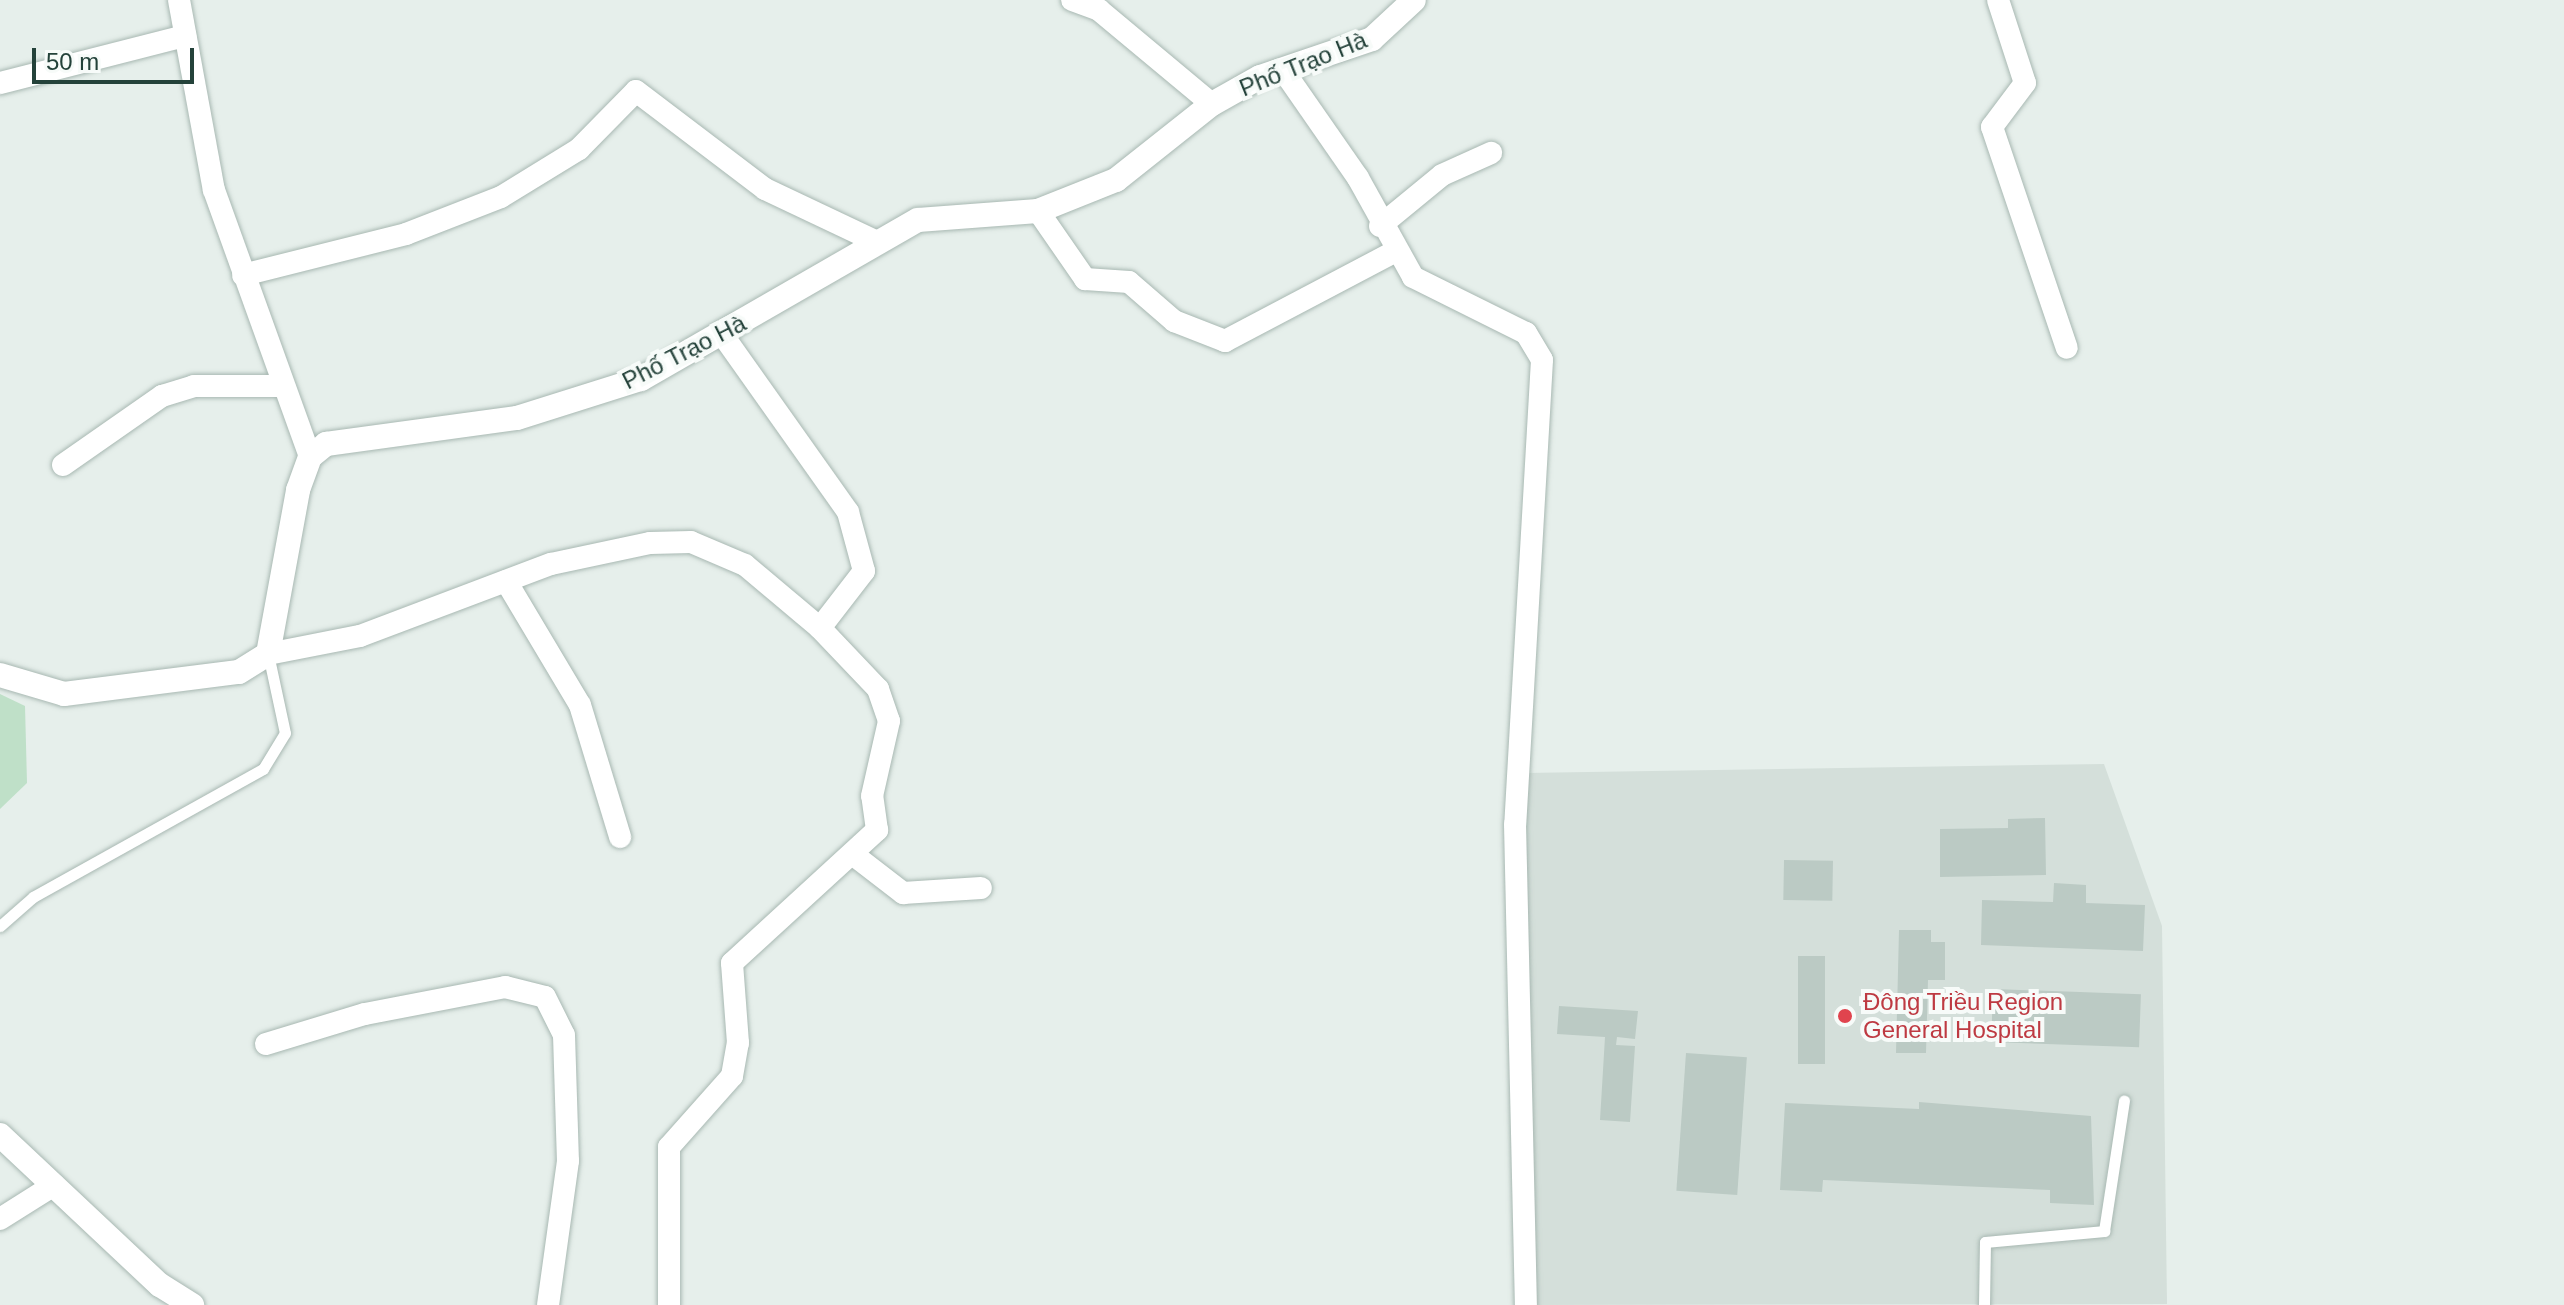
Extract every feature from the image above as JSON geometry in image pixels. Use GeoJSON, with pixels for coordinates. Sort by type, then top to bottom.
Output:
{"type":"FeatureCollection","features":[{"type":"Feature","properties":{"kind":"street"},"geometry":{"type":"LineString","coordinates":[[179,0],[202,147],[280,386],[310,457],[268,654]]}},
{"type":"Feature","properties":{"kind":"street"},"geometry":{"type":"LineString","coordinates":[[1072,0],[1099,10],[1212,104]]}},
{"type":"Feature","properties":{"kind":"street","name":"Phố Trạo Hà"},"geometry":{"type":"LineString","coordinates":[[310,457],[326,444],[517,418],[641,379],[918,220],[1038,211],[1150,159],[1212,104],[1283,70],[1372,39],[1414,0]]}},
{"type":"Feature","properties":{"kind":"street"},"geometry":{"type":"LineString","coordinates":[[1998,0],[2025,83],[1992,127],[2067,348]]}},
{"type":"Feature","properties":{"kind":"street"},"geometry":{"type":"LineString","coordinates":[[0,83],[185,36]]}},
{"type":"Feature","properties":{"kind":"street"},"geometry":{"type":"LineString","coordinates":[[1283,70],[1358,178],[1394,252],[1426,287],[1526,333],[1542,360],[1545,388],[1515,824],[1526,1305]]}},
{"type":"Feature","properties":{"kind":"street"},"geometry":{"type":"LineString","coordinates":[[243,275],[406,234],[501,197],[579,149],[636,91],[765,189],[877,242]]}},
{"type":"Feature","properties":{"kind":"street"},"geometry":{"type":"LineString","coordinates":[[1380,226],[1442,175],[1491,153]]}},
{"type":"Feature","properties":{"kind":"street"},"geometry":{"type":"LineString","coordinates":[[1038,211],[1085,279],[1138,286],[1174,321],[1225,341],[1394,252]]}},
{"type":"Feature","properties":{"kind":"street"},"geometry":{"type":"LineString","coordinates":[[722,334],[848,512],[860,543],[864,571],[820,628]]}},
{"type":"Feature","properties":{"kind":"street"},"geometry":{"type":"LineString","coordinates":[[63,465],[162,396],[194,386],[280,386]]}},
{"type":"Feature","properties":{"kind":"street"},"geometry":{"type":"LineString","coordinates":[[0,675],[64,694],[119,692],[239,672],[268,654],[360,636],[506,581],[636,546],[691,542],[745,565],[820,628],[878,689],[889,721],[872,796],[877,830],[855,856],[755,934],[732,963],[738,1043],[732,1076],[669,1147],[669,1305]]}},
{"type":"Feature","properties":{"kind":"street"},"geometry":{"type":"LineString","coordinates":[[506,581],[580,705],[620,837]]}},
{"type":"Feature","properties":{"kind":"street"},"geometry":{"type":"LineString","coordinates":[[855,856],[903,893],[981,888]]}},
{"type":"Feature","properties":{"kind":"street"},"geometry":{"type":"LineString","coordinates":[[266,1044],[365,1014],[505,987],[545,997],[564,1035],[568,1161],[548,1305]]}},
{"type":"Feature","properties":{"kind":"street"},"geometry":{"type":"LineString","coordinates":[[0,1135],[160,1285],[192,1305]]}},
{"type":"Feature","properties":{"kind":"street"},"geometry":{"type":"LineString","coordinates":[[0,1219],[54,1185]]}},
{"type":"Feature","properties":{"kind":"lane"},"geometry":{"type":"LineString","coordinates":[[0,926],[33,897],[263,769],[285,733],[268,654]]}},
{"type":"Feature","properties":{"kind":"lane"},"geometry":{"type":"LineString","coordinates":[[1984,1305],[1985,1242],[2104,1231],[2124,1101]]}},
{"type":"Feature","properties":{"kind":"shaded area","name":"Đông Triều Region General Hospital"},"geometry":{"type":"Polygon","coordinates":[[[2104,764],[2162,926],[2167,1304],[1521,1305],[1524,773],[2104,764]]]}},
{"type":"Feature","properties":{"kind":"green space"},"geometry":{"type":"Polygon","coordinates":[[[0,694],[25,706],[27,783],[0,809],[0,694]]]}},
{"type":"Feature","properties":{"kind":"building"},"geometry":{"type":"Polygon","coordinates":[[[2045,818],[2046,875],[1940,877],[1940,829],[2008,828],[2008,819],[2045,818]]]}},
{"type":"Feature","properties":{"kind":"building"},"geometry":{"type":"Polygon","coordinates":[[[1784,860],[1833,861],[1832,901],[1783,900],[1784,860]]]}},
{"type":"Feature","properties":{"kind":"building"},"geometry":{"type":"Polygon","coordinates":[[[2054,883],[2086,885],[2086,903],[2145,905],[2143,951],[1981,945],[1982,900],[2053,902],[2054,883]]]}},
{"type":"Feature","properties":{"kind":"building"},"geometry":{"type":"Polygon","coordinates":[[[1899,930],[1931,930],[1931,942],[1945,942],[1945,980],[1928,980],[1926,1053],[1896,1053],[1899,930]]]}},
{"type":"Feature","properties":{"kind":"building"},"geometry":{"type":"Polygon","coordinates":[[[1798,956],[1825,956],[1825,1064],[1798,1064],[1798,956]]]}},
{"type":"Feature","properties":{"kind":"building"},"geometry":{"type":"Polygon","coordinates":[[[1993,989],[2141,994],[2139,1047],[1991,1042],[1993,989]]]}},
{"type":"Feature","properties":{"kind":"building"},"geometry":{"type":"Polygon","coordinates":[[[1559,1006],[1638,1011],[1635,1039],[1617,1037],[1616,1045],[1635,1046],[1630,1122],[1600,1120],[1605,1037],[1557,1034],[1559,1006]]]}},
{"type":"Feature","properties":{"kind":"building"},"geometry":{"type":"Polygon","coordinates":[[[1686,1053],[1747,1057],[1737,1195],[1676,1191],[1686,1053]]]}},
{"type":"Feature","properties":{"kind":"building"},"geometry":{"type":"Polygon","coordinates":[[[1919,1102],[2091,1116],[2094,1205],[2050,1203],[2050,1190],[1823,1180],[1822,1192],[1780,1190],[1785,1103],[1919,1109],[1919,1102]]]}},
{"type":"Feature","properties":{"kind":"place","name":"Đông Triều Region General Hospital"},"geometry":{"type":"Point","coordinates":[1845,1016]}}]}
